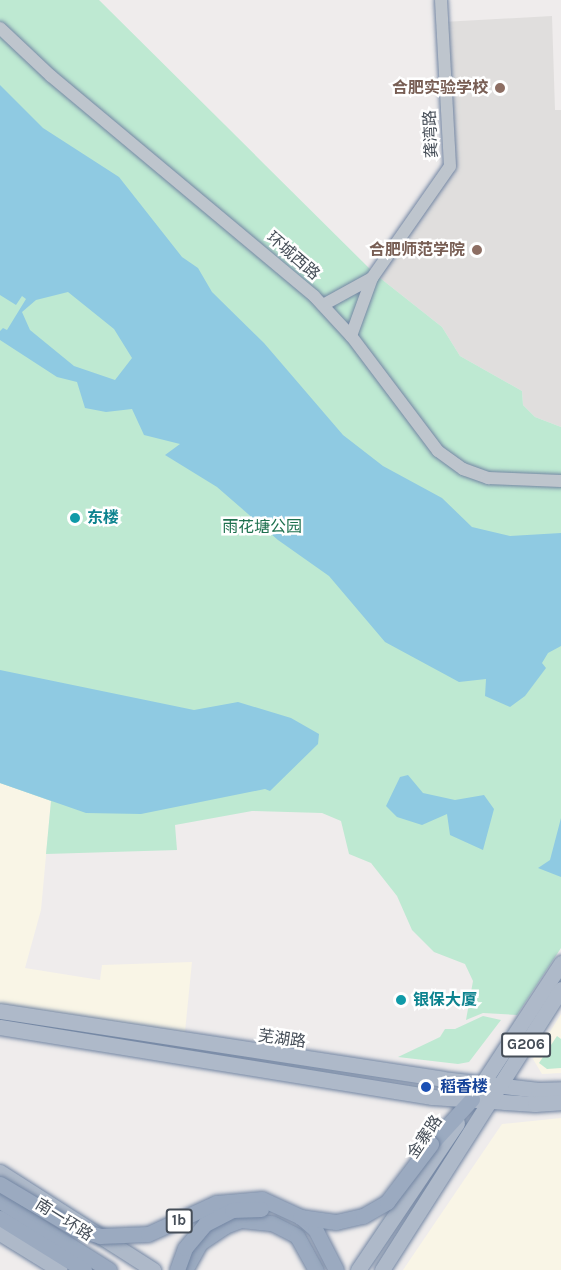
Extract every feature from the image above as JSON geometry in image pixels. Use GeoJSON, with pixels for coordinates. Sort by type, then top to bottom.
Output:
{"type":"FeatureCollection","features":[{"type":"Feature","properties":{"kind":"highway"},"geometry":{"type":"LineString","coordinates":[[177,1270],[185,1248],[206,1224],[232,1210],[257,1208],[336,1222],[363,1216],[387,1202],[431,1143],[472,1099]]}},
{"type":"Feature","properties":{"kind":"highway","name":"1b"},"geometry":{"type":"LineString","coordinates":[[0,1184],[74,1228],[100,1236],[148,1234],[216,1203],[262,1199],[301,1216],[315,1229],[336,1270]]}},
{"type":"Feature","properties":{"kind":"highway","name":"南一环路"},"geometry":{"type":"LineString","coordinates":[[0,1201],[109,1270]]}},
{"type":"Feature","properties":{"kind":"highway","name":"南一环路"},"geometry":{"type":"LineString","coordinates":[[0,1218],[84,1270]]}},
{"type":"Feature","properties":{"kind":"highway"},"geometry":{"type":"LineString","coordinates":[[185,1270],[200,1244],[225,1226],[241,1220],[272,1223],[297,1236],[316,1270]]}},
{"type":"Feature","properties":{"kind":"main road","name":"金寨路"},"geometry":{"type":"LineString","coordinates":[[358,1270],[561,963]]}},
{"type":"Feature","properties":{"kind":"main road","name":"G206"},"geometry":{"type":"LineString","coordinates":[[492,1101],[561,989]]}},
{"type":"Feature","properties":{"kind":"main road","name":"芜湖路"},"geometry":{"type":"LineString","coordinates":[[0,1011],[184,1042],[482,1084],[561,1089]]}},
{"type":"Feature","properties":{"kind":"main road","name":"芜湖路"},"geometry":{"type":"LineString","coordinates":[[0,1027],[432,1097],[561,1102]]}},
{"type":"Feature","properties":{"kind":"main road"},"geometry":{"type":"LineString","coordinates":[[382,1270],[492,1101]]}},
{"type":"Feature","properties":{"kind":"main road"},"geometry":{"type":"LineString","coordinates":[[0,1172],[153,1270]]}},
{"type":"Feature","properties":{"kind":"main road"},"geometry":{"type":"LineString","coordinates":[[0,1233],[60,1270]]}},
{"type":"Feature","properties":{"kind":"street","name":"龚湾路"},"geometry":{"type":"LineString","coordinates":[[372,278],[450,166],[441,0]]}},
{"type":"Feature","properties":{"kind":"street","name":"环城西路"},"geometry":{"type":"LineString","coordinates":[[0,28],[23,52],[323,305],[351,336],[425,439],[463,469],[508,482],[561,481]]}},
{"type":"Feature","properties":{"kind":"street"},"geometry":{"type":"LineString","coordinates":[[323,305],[372,278]]}},
{"type":"Feature","properties":{"kind":"street"},"geometry":{"type":"LineString","coordinates":[[351,336],[372,278]]}},
{"type":"Feature","properties":{"kind":"shaded area","name":"合肥师范学院"},"geometry":{"type":"Polygon","coordinates":[[[552,16],[555,110],[561,110],[561,427],[535,417],[523,405],[522,391],[460,356],[442,327],[375,274],[450,167],[443,22],[552,16]]]}},
{"type":"Feature","properties":{"kind":"shaded area"},"geometry":{"type":"Polygon","coordinates":[[[0,783],[51,801],[41,910],[25,968],[100,980],[102,965],[192,962],[185,1032],[0,1005],[0,783]]]}},
{"type":"Feature","properties":{"kind":"shaded area"},"geometry":{"type":"Polygon","coordinates":[[[561,1014],[561,1073],[542,1074],[533,1059],[561,1014]]]}},
{"type":"Feature","properties":{"kind":"shaded area"},"geometry":{"type":"Polygon","coordinates":[[[561,1118],[561,1270],[403,1270],[502,1124],[561,1118]]]}},
{"type":"Feature","properties":{"kind":"green space","name":"雨花塘公园"},"geometry":{"type":"Polygon","coordinates":[[[0,0],[99,0],[375,274],[442,327],[460,356],[522,391],[523,405],[535,417],[561,427],[561,948],[517,1015],[483,1013],[466,1020],[473,981],[465,964],[434,952],[412,930],[397,896],[371,863],[349,854],[341,821],[322,813],[252,811],[175,825],[177,850],[46,854],[51,801],[0,783],[0,0]]]}},
{"type":"Feature","properties":{"kind":"green space"},"geometry":{"type":"Polygon","coordinates":[[[483,1016],[501,1020],[469,1062],[458,1064],[398,1057],[440,1037],[445,1029],[455,1029],[483,1016]]]}},
{"type":"Feature","properties":{"kind":"green space"},"geometry":{"type":"Polygon","coordinates":[[[557,1036],[561,1039],[561,1068],[547,1069],[539,1063],[557,1036]]]}},
{"type":"Feature","properties":{"kind":"water"},"geometry":{"type":"Polygon","coordinates":[[[0,85],[43,128],[119,177],[182,257],[198,268],[212,292],[264,343],[343,435],[383,466],[442,498],[472,527],[510,536],[561,533],[561,646],[548,653],[542,663],[546,668],[525,696],[510,707],[485,696],[486,679],[459,682],[385,642],[329,576],[278,540],[217,487],[165,455],[180,444],[144,435],[132,409],[106,412],[85,408],[77,382],[57,377],[0,340],[0,331],[3,328],[7,330],[26,299],[22,296],[16,305],[0,295],[0,85]],[[68,292],[36,300],[22,312],[30,330],[74,366],[115,380],[132,358],[114,329],[68,292]]]}},
{"type":"Feature","properties":{"kind":"water"},"geometry":{"type":"Polygon","coordinates":[[[0,670],[194,710],[238,702],[291,718],[319,734],[318,744],[270,791],[265,789],[141,814],[86,813],[0,783],[0,670]]]}},
{"type":"Feature","properties":{"kind":"water"},"geometry":{"type":"Polygon","coordinates":[[[408,775],[423,793],[455,800],[484,795],[494,809],[483,850],[450,835],[447,814],[422,825],[397,817],[386,806],[400,777],[408,775]]]}},
{"type":"Feature","properties":{"kind":"water"},"geometry":{"type":"Polygon","coordinates":[[[561,818],[561,877],[538,868],[550,860],[561,818]]]}},
{"type":"Feature","properties":{"kind":"place","name":"合肥实验学校"},"geometry":{"type":"Point","coordinates":[500,88]}},
{"type":"Feature","properties":{"kind":"place","name":"合肥师范学院"},"geometry":{"type":"Point","coordinates":[477,250]}},
{"type":"Feature","properties":{"kind":"place","name":"东楼"},"geometry":{"type":"Point","coordinates":[75,518]}},
{"type":"Feature","properties":{"kind":"place","name":"银保大厦"},"geometry":{"type":"Point","coordinates":[401,1000]}},
{"type":"Feature","properties":{"kind":"place","name":"稻香楼"},"geometry":{"type":"Point","coordinates":[426,1087]}}]}
